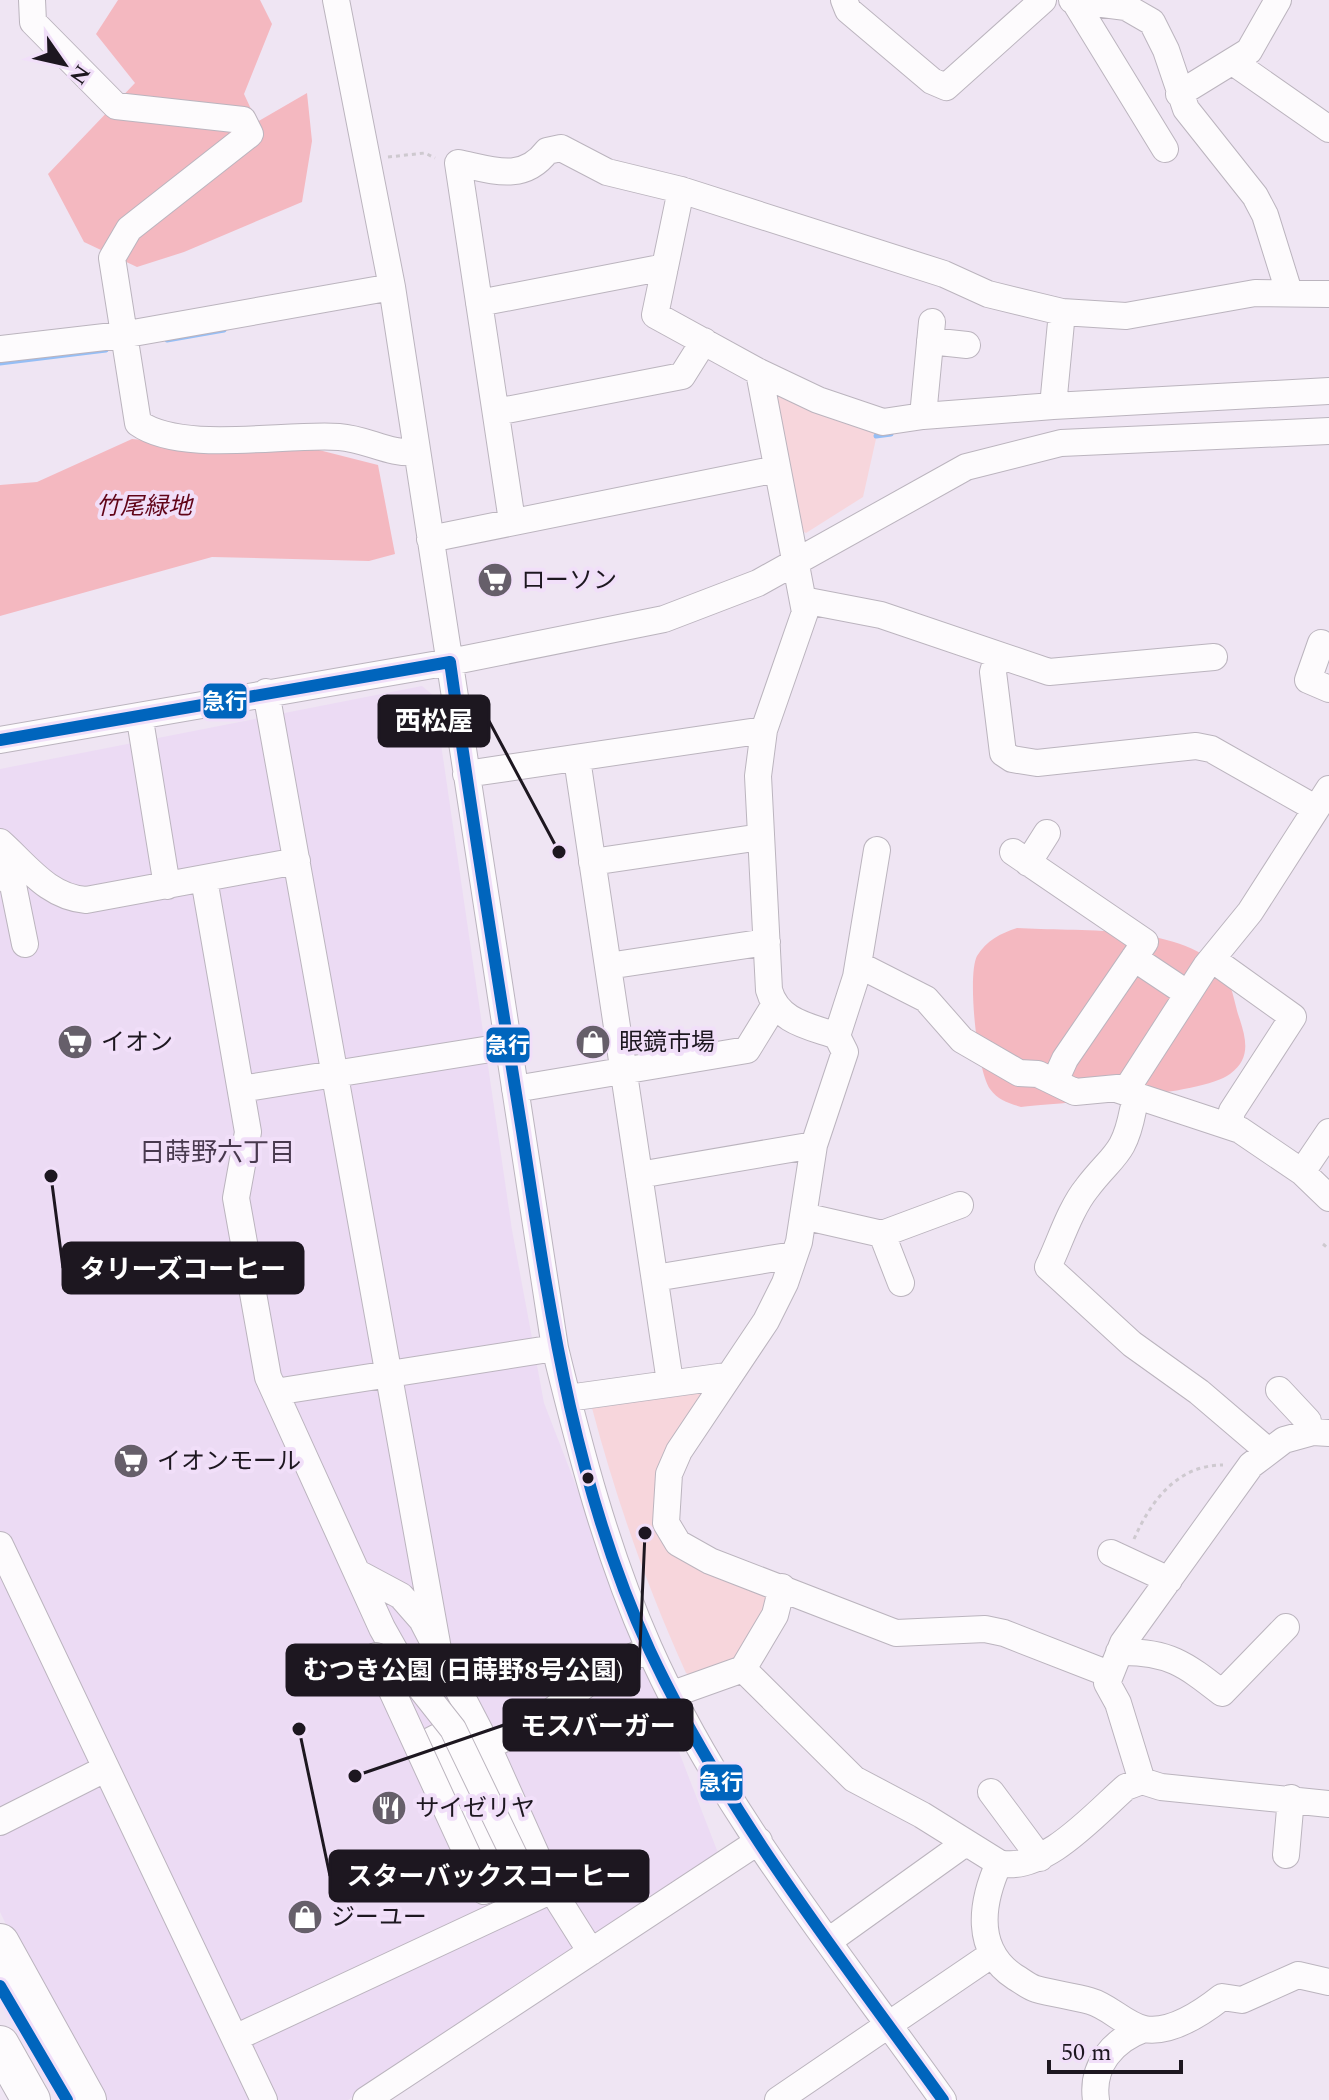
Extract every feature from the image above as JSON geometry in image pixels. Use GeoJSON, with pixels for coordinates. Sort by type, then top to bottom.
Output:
{"type":"FeatureCollection","features":[{"type":"Feature","properties":{"kind":"highway"},"geometry":{"type":"LineString","coordinates":[[0,1943],[87,2100]]}},
{"type":"Feature","properties":{"kind":"highway"},"geometry":{"type":"LineString","coordinates":[[0,1986],[67,2100]]}},
{"type":"Feature","properties":{"kind":"highway"},"geometry":{"type":"LineString","coordinates":[[0,2045],[18,2095]]}},
{"type":"Feature","properties":{"kind":"street"},"geometry":{"type":"LineString","coordinates":[[32,0],[33,22],[116,106],[243,120],[250,134],[129,229],[115,248],[112,258],[122,335],[138,373],[138,423],[152,433],[234,440],[339,437],[370,442],[396,454],[417,452]]}},
{"type":"Feature","properties":{"kind":"street"},"geometry":{"type":"LineString","coordinates":[[336,0],[392,287],[555,1348],[606,1539],[649,1649],[759,1841],[943,2100]]}},
{"type":"Feature","properties":{"kind":"street"},"geometry":{"type":"LineString","coordinates":[[844,0],[848,10],[932,81],[946,87],[1043,0]]}},
{"type":"Feature","properties":{"kind":"street"},"geometry":{"type":"LineString","coordinates":[[1179,94],[1249,51],[1278,0]]}},
{"type":"Feature","properties":{"kind":"street"},"geometry":{"type":"LineString","coordinates":[[1074,1],[1126,7],[1152,22],[1166,50],[1179,94],[1214,148],[1255,196],[1269,227],[1289,292]]}},
{"type":"Feature","properties":{"kind":"street"},"geometry":{"type":"LineString","coordinates":[[1074,1],[1107,58],[1146,113],[1165,149]]}},
{"type":"Feature","properties":{"kind":"street"},"geometry":{"type":"LineString","coordinates":[[1233,62],[1329,129]]}},
{"type":"Feature","properties":{"kind":"street"},"geometry":{"type":"LineString","coordinates":[[512,521],[458,163],[510,173],[524,171],[537,164],[547,151],[561,148],[607,172],[681,190],[944,274],[988,294],[1062,312],[1126,316],[1255,293],[1329,294]]}},
{"type":"Feature","properties":{"kind":"street"},"geometry":{"type":"LineString","coordinates":[[681,190],[655,315],[759,372],[818,400],[883,422],[1053,406],[1329,391]]}},
{"type":"Feature","properties":{"kind":"street"},"geometry":{"type":"LineString","coordinates":[[479,303],[665,267]]}},
{"type":"Feature","properties":{"kind":"street"},"geometry":{"type":"LineString","coordinates":[[0,349],[122,335],[392,287]]}},
{"type":"Feature","properties":{"kind":"street"},"geometry":{"type":"LineString","coordinates":[[1053,406],[1062,312]]}},
{"type":"Feature","properties":{"kind":"street"},"geometry":{"type":"LineString","coordinates":[[923,416],[931,332],[967,345]]}},
{"type":"Feature","properties":{"kind":"street"},"geometry":{"type":"LineString","coordinates":[[496,412],[682,376],[704,341]]}},
{"type":"Feature","properties":{"kind":"street"},"geometry":{"type":"LineString","coordinates":[[515,1089],[747,1050],[774,1006],[767,942],[758,776],[764,730],[800,631],[803,600],[759,372]]}},
{"type":"Feature","properties":{"kind":"street"},"geometry":{"type":"LineString","coordinates":[[0,752],[664,619],[714,602],[794,564],[936,481],[966,467],[998,458],[1061,443],[1329,431]]}},
{"type":"Feature","properties":{"kind":"street"},"geometry":{"type":"LineString","coordinates":[[430,539],[777,469]]}},
{"type":"Feature","properties":{"kind":"street"},"geometry":{"type":"LineString","coordinates":[[803,600],[881,615],[997,658],[1049,672],[1214,657]]}},
{"type":"Feature","properties":{"kind":"street"},"geometry":{"type":"LineString","coordinates":[[1321,643],[1308,680],[1329,689]]}},
{"type":"Feature","properties":{"kind":"street"},"geometry":{"type":"LineString","coordinates":[[997,658],[993,672],[1003,753],[1012,759],[1037,763],[1196,746],[1211,749],[1324,794]]}},
{"type":"Feature","properties":{"kind":"street"},"geometry":{"type":"LineString","coordinates":[[0,740],[267,698]]}},
{"type":"Feature","properties":{"kind":"street"},"geometry":{"type":"LineString","coordinates":[[267,698],[438,1649]]}},
{"type":"Feature","properties":{"kind":"street"},"geometry":{"type":"LineString","coordinates":[[141,726],[167,886]]}},
{"type":"Feature","properties":{"kind":"street"},"geometry":{"type":"LineString","coordinates":[[466,774],[764,730]]}},
{"type":"Feature","properties":{"kind":"street"},"geometry":{"type":"LineString","coordinates":[[1221,735],[1324,794]]}},
{"type":"Feature","properties":{"kind":"street"},"geometry":{"type":"LineString","coordinates":[[577,759],[670,1382]]}},
{"type":"Feature","properties":{"kind":"street"},"geometry":{"type":"LineString","coordinates":[[1259,1457],[1199,1392],[1132,1344],[1048,1267],[1085,1189],[1114,1161],[1127,1140],[1128,1087],[1212,959],[1250,912],[1324,794]]}},
{"type":"Feature","properties":{"kind":"street"},"geometry":{"type":"LineString","coordinates":[[1047,833],[1020,857],[1145,942],[1065,1059],[1055,1081]]}},
{"type":"Feature","properties":{"kind":"street"},"geometry":{"type":"LineString","coordinates":[[592,862],[761,837]]}},
{"type":"Feature","properties":{"kind":"street"},"geometry":{"type":"LineString","coordinates":[[0,842],[50,889],[68,899],[86,900],[297,861]]}},
{"type":"Feature","properties":{"kind":"street"},"geometry":{"type":"LineString","coordinates":[[837,1036],[856,977],[877,850]]}},
{"type":"Feature","properties":{"kind":"street"},"geometry":{"type":"LineString","coordinates":[[0,872],[13,885],[25,944]]}},
{"type":"Feature","properties":{"kind":"street"},"geometry":{"type":"LineString","coordinates":[[204,879],[248,1132],[236,1198],[268,1377],[404,1667],[453,1729],[522,1872],[484,1891],[376,1656],[349,1670]]}},
{"type":"Feature","properties":{"kind":"street"},"geometry":{"type":"LineString","coordinates":[[608,966],[767,942]]}},
{"type":"Feature","properties":{"kind":"street"},"geometry":{"type":"LineString","coordinates":[[1134,958],[1188,994]]}},
{"type":"Feature","properties":{"kind":"street"},"geometry":{"type":"LineString","coordinates":[[1212,959],[1293,1017],[1232,1111],[1229,1126]]}},
{"type":"Feature","properties":{"kind":"street"},"geometry":{"type":"LineString","coordinates":[[856,977],[865,968],[926,999],[962,1040],[1019,1073],[1038,1074],[1075,1092],[1126,1100],[1229,1126],[1302,1172],[1329,1198]]}},
{"type":"Feature","properties":{"kind":"street"},"geometry":{"type":"LineString","coordinates":[[774,1006],[793,1020],[837,1036],[845,1052],[814,1145],[794,1255],[766,1321],[726,1376],[679,1451],[669,1474],[666,1523],[678,1543],[710,1561],[896,1633],[985,1629],[1114,1663],[1154,1652],[1183,1663],[1222,1693],[1286,1627]]}},
{"type":"Feature","properties":{"kind":"street"},"geometry":{"type":"LineString","coordinates":[[241,1089],[509,1046]]}},
{"type":"Feature","properties":{"kind":"street"},"geometry":{"type":"LineString","coordinates":[[1302,1172],[1329,1132]]}},
{"type":"Feature","properties":{"kind":"street"},"geometry":{"type":"LineString","coordinates":[[639,1175],[814,1145]]}},
{"type":"Feature","properties":{"kind":"street"},"geometry":{"type":"LineString","coordinates":[[803,1216],[882,1234],[960,1205]]}},
{"type":"Feature","properties":{"kind":"street"},"geometry":{"type":"LineString","coordinates":[[882,1234],[901,1283]]}},
{"type":"Feature","properties":{"kind":"street"},"geometry":{"type":"LineString","coordinates":[[655,1278],[794,1255]]}},
{"type":"Feature","properties":{"kind":"street"},"geometry":{"type":"LineString","coordinates":[[275,1392],[555,1348]]}},
{"type":"Feature","properties":{"kind":"street"},"geometry":{"type":"LineString","coordinates":[[568,1398],[726,1376]]}},
{"type":"Feature","properties":{"kind":"street"},"geometry":{"type":"LineString","coordinates":[[1279,1390],[1319,1433]]}},
{"type":"Feature","properties":{"kind":"street"},"geometry":{"type":"LineString","coordinates":[[1142,1781],[1118,1703],[1107,1683],[1114,1663],[1169,1580],[1259,1457],[1284,1440],[1319,1433]]}},
{"type":"Feature","properties":{"kind":"street"},"geometry":{"type":"LineString","coordinates":[[0,1545],[264,2100]]}},
{"type":"Feature","properties":{"kind":"street"},"geometry":{"type":"LineString","coordinates":[[1118,1556],[1169,1580]]}},
{"type":"Feature","properties":{"kind":"street"},"geometry":{"type":"LineString","coordinates":[[358,1573],[401,1596],[422,1620],[488,1747],[552,1890],[591,1952]]}},
{"type":"Feature","properties":{"kind":"street"},"geometry":{"type":"LineString","coordinates":[[673,1694],[743,1669],[775,1615],[782,1587]]}},
{"type":"Feature","properties":{"kind":"street"},"geometry":{"type":"LineString","coordinates":[[453,1729],[430,1741],[491,1869],[512,1857],[468,1757],[540,1720],[606,1669],[649,1649]]}},
{"type":"Feature","properties":{"kind":"street"},"geometry":{"type":"LineString","coordinates":[[743,1669],[854,1779],[922,1815],[964,1844],[1010,1866],[1040,1858],[1126,1787],[1142,1781],[1161,1787],[1329,1804]]}},
{"type":"Feature","properties":{"kind":"street"},"geometry":{"type":"LineString","coordinates":[[0,1822],[105,1769]]}},
{"type":"Feature","properties":{"kind":"street"},"geometry":{"type":"LineString","coordinates":[[991,1792],[1040,1858]]}},
{"type":"Feature","properties":{"kind":"street"},"geometry":{"type":"LineString","coordinates":[[1286,1855],[1291,1798]]}},
{"type":"Feature","properties":{"kind":"street"},"geometry":{"type":"LineString","coordinates":[[366,2100],[759,1841]]}},
{"type":"Feature","properties":{"kind":"street"},"geometry":{"type":"LineString","coordinates":[[830,1940],[964,1844]]}},
{"type":"Feature","properties":{"kind":"street"},"geometry":{"type":"LineString","coordinates":[[999,1863],[987,1891],[984,1916],[991,1955],[1002,1968],[1033,1989],[1094,2001],[1144,2029]]}},
{"type":"Feature","properties":{"kind":"street"},"geometry":{"type":"LineString","coordinates":[[235,2038],[552,1890]]}},
{"type":"Feature","properties":{"kind":"street"},"geometry":{"type":"LineString","coordinates":[[778,2100],[807,2092],[891,2026],[991,1955]]}},
{"type":"Feature","properties":{"kind":"street"},"geometry":{"type":"LineString","coordinates":[[1096,2100],[1093,2082],[1100,2065],[1114,2046],[1144,2029],[1172,2025],[1199,2015],[1222,1997],[1242,2000],[1298,1975],[1329,1982]]}},
{"type":"Feature","properties":{"kind":"path"},"geometry":{"type":"LineString","coordinates":[[369,160],[425,153],[447,163],[458,163]]}},
{"type":"Feature","properties":{"kind":"path"},"geometry":{"type":"LineString","coordinates":[[1323,1244],[1329,1249]]}},
{"type":"Feature","properties":{"kind":"path"},"geometry":{"type":"LineString","coordinates":[[1118,1556],[1159,1495],[1191,1470],[1259,1457]]}},
{"type":"Feature","properties":{"kind":"shaded area"},"geometry":{"type":"Polygon","coordinates":[[[778,390],[878,430],[863,497],[806,533],[796,528],[773,398],[778,390]]]}},
{"type":"Feature","properties":{"kind":"shaded area"},"geometry":{"type":"Polygon","coordinates":[[[422,686],[434,696],[512,1230],[544,1403],[720,1858],[348,2100],[92,2100],[0,1912],[0,769],[422,686]]]}},
{"type":"Feature","properties":{"kind":"shaded area"},"geometry":{"type":"Polygon","coordinates":[[[707,1391],[657,1522],[771,1595],[737,1661],[696,1678],[686,1673],[645,1575],[592,1408],[595,1401],[707,1391]]]}},
{"type":"Feature","properties":{"kind":"green space"},"geometry":{"type":"Polygon","coordinates":[[[118,0],[260,0],[272,24],[244,94],[257,122],[307,93],[312,141],[302,202],[184,252],[137,267],[84,242],[48,174],[135,83],[96,34],[118,0]]]}},
{"type":"Feature","properties":{"kind":"green space","name":"竹尾緑地"},"geometry":{"type":"Polygon","coordinates":[[[132,439],[223,446],[307,447],[378,465],[395,554],[369,561],[212,557],[0,616],[0,485],[37,482],[132,439]]]}},
{"type":"Feature","properties":{"kind":"green space"},"geometry":{"type":"Polygon","coordinates":[[[1017,928],[1125,933],[1180,944],[1203,954],[1221,969],[1231,987],[1245,1043],[1241,1062],[1230,1074],[1214,1082],[1162,1093],[1021,1107],[1000,1098],[990,1089],[981,1063],[973,1002],[974,966],[977,956],[989,942],[1017,928]]]}},
{"type":"Feature","properties":{"kind":"waterway"},"geometry":{"type":"LineString","coordinates":[[167,340],[224,330]]}},
{"type":"Feature","properties":{"kind":"waterway"},"geometry":{"type":"LineString","coordinates":[[0,363],[106,350]]}},
{"type":"Feature","properties":{"kind":"waterway"},"geometry":{"type":"LineString","coordinates":[[876,436],[891,434]]}},
{"type":"Feature","properties":{"kind":"transit line","name":"急行"},"geometry":{"type":"LineString","coordinates":[[450,662],[554,1330],[583,1461],[602,1525],[650,1651],[713,1769],[786,1882],[943,2100]]}},
{"type":"Feature","properties":{"kind":"transit line","name":"急行"},"geometry":{"type":"LineString","coordinates":[[0,740],[450,662]]}},
{"type":"Feature","properties":{"kind":"transit line","name":"急行"},"geometry":{"type":"LineString","coordinates":[[0,1986],[67,2100]]}},
{"type":"Feature","properties":{"kind":"place","name":"ローソン"},"geometry":{"type":"Point","coordinates":[495,580]}},
{"type":"Feature","properties":{"kind":"place","name":"西松屋"},"geometry":{"type":"Point","coordinates":[559,852]}},
{"type":"Feature","properties":{"kind":"place","name":"イオン"},"geometry":{"type":"Point","coordinates":[75,1042]}},
{"type":"Feature","properties":{"kind":"place","name":"眼鏡市場"},"geometry":{"type":"Point","coordinates":[593,1042]}},
{"type":"Feature","properties":{"kind":"place","name":"タリーズコーヒー"},"geometry":{"type":"Point","coordinates":[51,1176]}},
{"type":"Feature","properties":{"kind":"place","name":"イオンモール"},"geometry":{"type":"Point","coordinates":[131,1461]}},
{"type":"Feature","properties":{"kind":"place","name":"むつき公園 (日蒔野8号公園)"},"geometry":{"type":"Point","coordinates":[645,1533]}},
{"type":"Feature","properties":{"kind":"place","name":"スターバックスコーヒー"},"geometry":{"type":"Point","coordinates":[299,1729]}},
{"type":"Feature","properties":{"kind":"place","name":"モスバーガー"},"geometry":{"type":"Point","coordinates":[355,1776]}},
{"type":"Feature","properties":{"kind":"place","name":"サイゼリヤ"},"geometry":{"type":"Point","coordinates":[389,1808]}},
{"type":"Feature","properties":{"kind":"place","name":"ジーユー"},"geometry":{"type":"Point","coordinates":[305,1917]}},
{"type":"Feature","properties":{"kind":"district","name":"日蒔野六丁目"},"geometry":{"type":"Point","coordinates":[217,1152]}}]}
